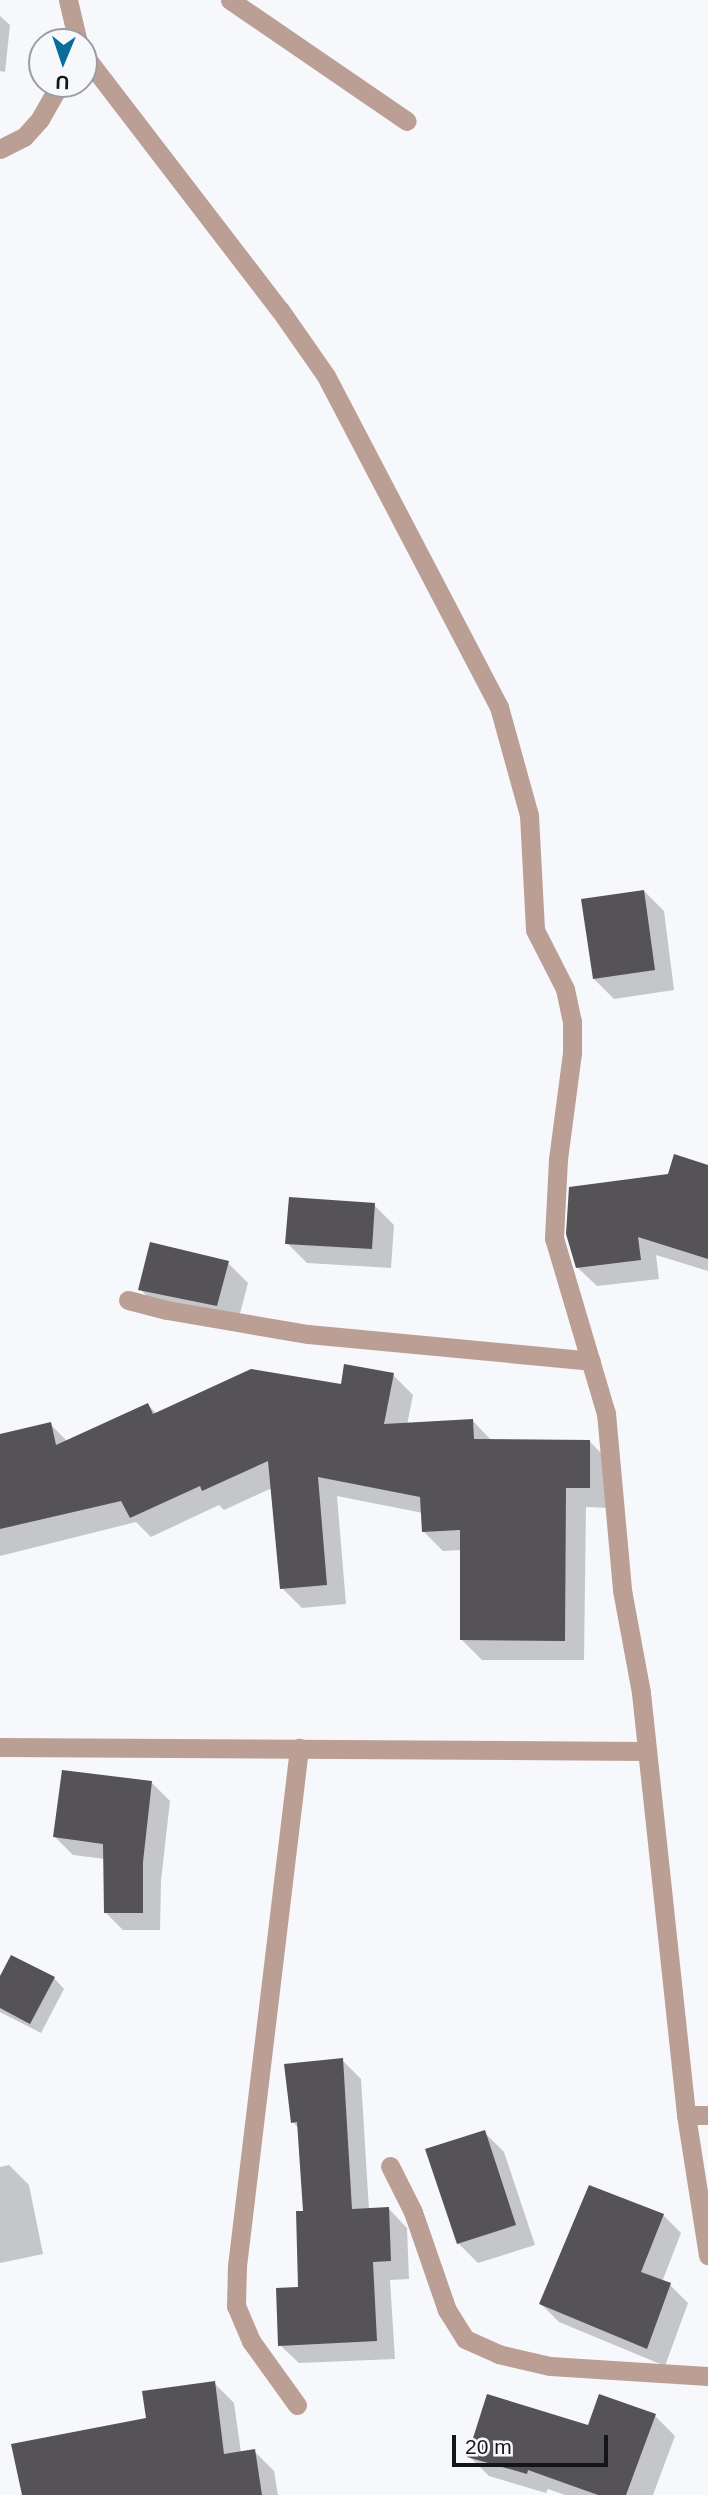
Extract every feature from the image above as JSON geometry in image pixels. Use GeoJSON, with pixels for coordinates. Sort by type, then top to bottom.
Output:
{"type":"FeatureCollection","features":[{"type":"Feature","properties":{"kind":"street"},"geometry":{"type":"LineString","coordinates":[[68,0],[75,28]]}},
{"type":"Feature","properties":{"kind":"street"},"geometry":{"type":"LineString","coordinates":[[230,0],[407,121]]}},
{"type":"Feature","properties":{"kind":"street"},"geometry":{"type":"LineString","coordinates":[[98,73],[280,310],[326,376],[499,707],[529,816],[535,930],[565,989],[572,1021],[572,1053],[558,1159],[554,1238],[606,1413],[622,1590],[641,1693],[686,2115],[708,2255]]}},
{"type":"Feature","properties":{"kind":"street"},"geometry":{"type":"LineString","coordinates":[[0,149],[24,137],[40,119],[52,98]]}},
{"type":"Feature","properties":{"kind":"street"},"geometry":{"type":"LineString","coordinates":[[128,1300],[167,1310],[308,1334],[590,1361]]}},
{"type":"Feature","properties":{"kind":"street"},"geometry":{"type":"LineString","coordinates":[[0,1746],[646,1751]]}},
{"type":"Feature","properties":{"kind":"street"},"geometry":{"type":"LineString","coordinates":[[297,2405],[251,2341],[236,2306],[237,2266],[299,1748]]}},
{"type":"Feature","properties":{"kind":"street"},"geometry":{"type":"LineString","coordinates":[[686,2115],[708,2115]]}},
{"type":"Feature","properties":{"kind":"street"},"geometry":{"type":"LineString","coordinates":[[390,2166],[413,2212],[447,2310],[466,2339],[498,2354],[550,2366],[708,2376]]}},
{"type":"Feature","properties":{"kind":"building"},"geometry":{"type":"Polygon","coordinates":[[[644,890],[655,970],[593,979],[581,899],[644,890]]]}},
{"type":"Feature","properties":{"kind":"building"},"geometry":{"type":"Polygon","coordinates":[[[674,1154],[708,1165],[708,1259],[638,1237],[641,1260],[576,1268],[566,1234],[569,1187],[668,1174],[674,1154]]]}},
{"type":"Feature","properties":{"kind":"building"},"geometry":{"type":"Polygon","coordinates":[[[289,1197],[375,1203],[372,1249],[285,1244],[289,1197]]]}},
{"type":"Feature","properties":{"kind":"building"},"geometry":{"type":"Polygon","coordinates":[[[150,1242],[229,1261],[217,1306],[138,1290],[150,1242]]]}},
{"type":"Feature","properties":{"kind":"building"},"geometry":{"type":"Polygon","coordinates":[[[344,1364],[394,1373],[384,1424],[473,1419],[474,1439],[590,1440],[590,1488],[566,1488],[565,1641],[460,1640],[460,1530],[422,1532],[420,1497],[318,1477],[327,1585],[280,1589],[268,1461],[202,1491],[200,1486],[130,1518],[121,1501],[0,1529],[0,1434],[51,1422],[56,1445],[148,1403],[153,1414],[251,1369],[341,1384],[344,1364]]]}},
{"type":"Feature","properties":{"kind":"building"},"geometry":{"type":"Polygon","coordinates":[[[62,1770],[152,1781],[143,1862],[143,1913],[104,1913],[103,1844],[53,1837],[62,1770]]]}},
{"type":"Feature","properties":{"kind":"building"},"geometry":{"type":"Polygon","coordinates":[[[11,1955],[55,1977],[30,2024],[0,2008],[0,1976],[11,1955]]]}},
{"type":"Feature","properties":{"kind":"building"},"geometry":{"type":"Polygon","coordinates":[[[343,2058],[352,2209],[389,2207],[391,2261],[373,2262],[377,2341],[278,2346],[276,2288],[298,2287],[296,2211],[303,2211],[297,2122],[291,2123],[284,2064],[343,2058]]]}},
{"type":"Feature","properties":{"kind":"building"},"geometry":{"type":"Polygon","coordinates":[[[485,2130],[516,2225],[457,2244],[425,2149],[485,2130]]]}},
{"type":"Feature","properties":{"kind":"building"},"geometry":{"type":"Polygon","coordinates":[[[589,2185],[664,2214],[641,2272],[671,2283],[647,2349],[539,2304],[589,2185]]]}},
{"type":"Feature","properties":{"kind":"building"},"geometry":{"type":"Polygon","coordinates":[[[215,2381],[224,2454],[255,2449],[262,2495],[22,2495],[11,2444],[146,2418],[142,2391],[215,2381]]]}},
{"type":"Feature","properties":{"kind":"building"},"geometry":{"type":"Polygon","coordinates":[[[487,2394],[588,2425],[599,2394],[656,2414],[626,2495],[598,2495],[528,2470],[527,2474],[467,2457],[487,2394]]]}}]}
